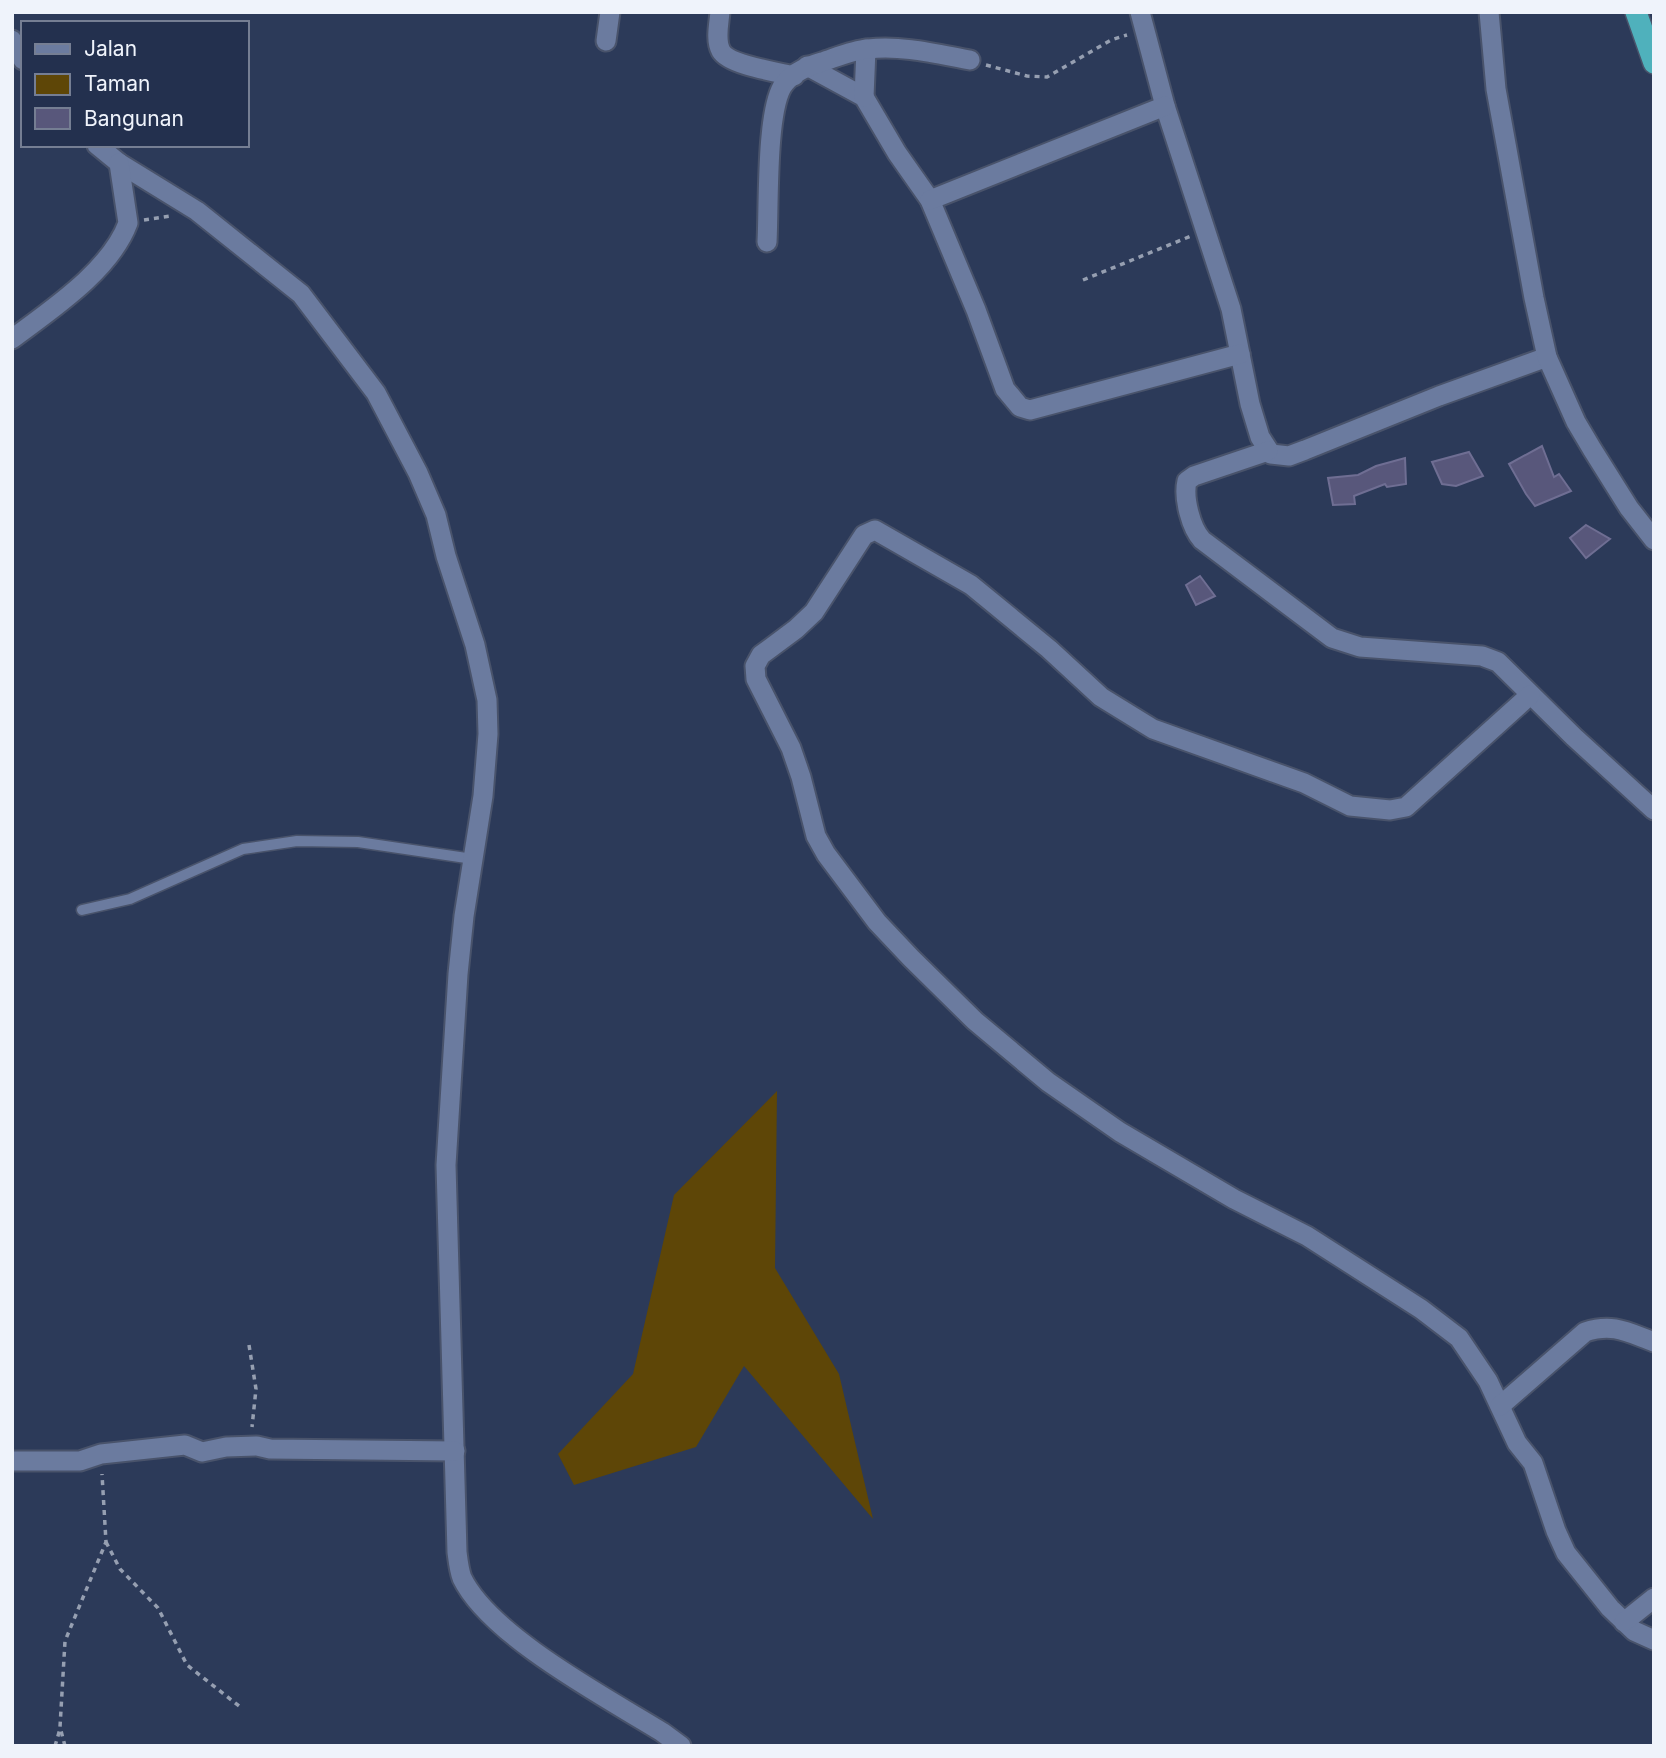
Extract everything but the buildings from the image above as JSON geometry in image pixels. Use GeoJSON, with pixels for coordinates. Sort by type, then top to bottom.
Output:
{"type":"FeatureCollection","features":[{"type":"Feature","properties":{"kind":"highway"},"geometry":{"type":"LineString","coordinates":[[1636,12],[1654,63]]}},
{"type":"Feature","properties":{"kind":"street"},"geometry":{"type":"LineString","coordinates":[[606,41],[610,12]]}},
{"type":"Feature","properties":{"kind":"street"},"geometry":{"type":"LineString","coordinates":[[720,12],[717,33],[720,50],[728,59],[801,71],[864,97]]}},
{"type":"Feature","properties":{"kind":"street"},"geometry":{"type":"LineString","coordinates":[[1489,12],[1496,89],[1547,357],[1576,422],[1629,508],[1654,540]]}},
{"type":"Feature","properties":{"kind":"street"},"geometry":{"type":"LineString","coordinates":[[1143,20],[1165,106],[1231,309],[1250,404],[1260,437],[1268,451],[1279,457],[1305,450],[1439,396],[1547,357]]}},
{"type":"Feature","properties":{"kind":"street"},"geometry":{"type":"LineString","coordinates":[[12,40],[21,57]]}},
{"type":"Feature","properties":{"kind":"street"},"geometry":{"type":"LineString","coordinates":[[866,49],[864,97],[897,153],[930,200],[976,310],[1005,389],[1020,407],[1030,410],[1240,354]]}},
{"type":"Feature","properties":{"kind":"street"},"geometry":{"type":"LineString","coordinates":[[767,242],[771,143],[776,108],[783,86],[801,71],[866,49],[919,50],[970,60]]}},
{"type":"Feature","properties":{"kind":"street"},"geometry":{"type":"LineString","coordinates":[[930,200],[1165,106]]}},
{"type":"Feature","properties":{"kind":"street"},"geometry":{"type":"LineString","coordinates":[[99,147],[119,163],[197,211],[301,294],[376,393],[436,514],[446,556],[475,645],[487,700],[488,734],[483,796],[458,974],[446,1165],[457,1552],[461,1576],[473,1595],[492,1616],[537,1653],[659,1739],[681,1746]]}},
{"type":"Feature","properties":{"kind":"street"},"geometry":{"type":"LineString","coordinates":[[12,339],[57,305],[100,266],[112,251],[128,223],[119,163]]}},
{"type":"Feature","properties":{"kind":"street"},"geometry":{"type":"LineString","coordinates":[[1268,451],[1186,481],[1195,531],[1202,540],[1332,638],[1360,646],[1491,658],[1498,662],[1654,810]]}},
{"type":"Feature","properties":{"kind":"street"},"geometry":{"type":"LineString","coordinates":[[1530,695],[1406,807],[1390,810],[1350,806],[1304,783],[1162,733],[1118,710],[971,585],[875,530],[864,535],[814,612],[761,656],[755,666],[756,679],[791,748],[820,845],[877,922],[975,1021],[1048,1082],[1120,1132],[1234,1199],[1307,1236],[1421,1309],[1459,1338],[1474,1358],[1517,1443],[1533,1463],[1566,1553],[1624,1622],[1634,1631],[1654,1640]]}},
{"type":"Feature","properties":{"kind":"street"},"geometry":{"type":"LineString","coordinates":[[1500,1406],[1585,1332],[1600,1327],[1615,1327],[1654,1342]]}},
{"type":"Feature","properties":{"kind":"street"},"geometry":{"type":"LineString","coordinates":[[12,1461],[80,1461],[100,1454],[185,1446],[202,1452],[226,1447],[257,1446],[270,1449],[455,1451]]}},
{"type":"Feature","properties":{"kind":"street"},"geometry":{"type":"LineString","coordinates":[[1624,1622],[1654,1598]]}},
{"type":"Feature","properties":{"kind":"lane"},"geometry":{"type":"LineString","coordinates":[[82,910],[130,899],[243,849],[297,841],[358,842],[473,859]]}},
{"type":"Feature","properties":{"kind":"path"},"geometry":{"type":"LineString","coordinates":[[970,60],[1027,76],[1047,77],[1143,20]]}},
{"type":"Feature","properties":{"kind":"path"},"geometry":{"type":"LineString","coordinates":[[128,223],[197,211]]}},
{"type":"Feature","properties":{"kind":"path"},"geometry":{"type":"LineString","coordinates":[[1083,280],[1205,230]]}},
{"type":"Feature","properties":{"kind":"path"},"geometry":{"type":"LineString","coordinates":[[249,1345],[256,1389],[252,1429],[257,1446]]}},
{"type":"Feature","properties":{"kind":"path"},"geometry":{"type":"LineString","coordinates":[[100,1454],[106,1542],[120,1569],[158,1608],[187,1665],[239,1706]]}},
{"type":"Feature","properties":{"kind":"path"},"geometry":{"type":"LineString","coordinates":[[57,1746],[65,1641],[106,1542]]}},
{"type":"Feature","properties":{"kind":"path"},"geometry":{"type":"LineString","coordinates":[[60,1727],[65,1746]]}},
{"type":"Feature","properties":{"kind":"green space"},"geometry":{"type":"Polygon","coordinates":[[[777,1091],[775,1268],[839,1374],[873,1519],[744,1366],[696,1447],[574,1485],[558,1454],[633,1374],[674,1195],[777,1091]]]}}]}
